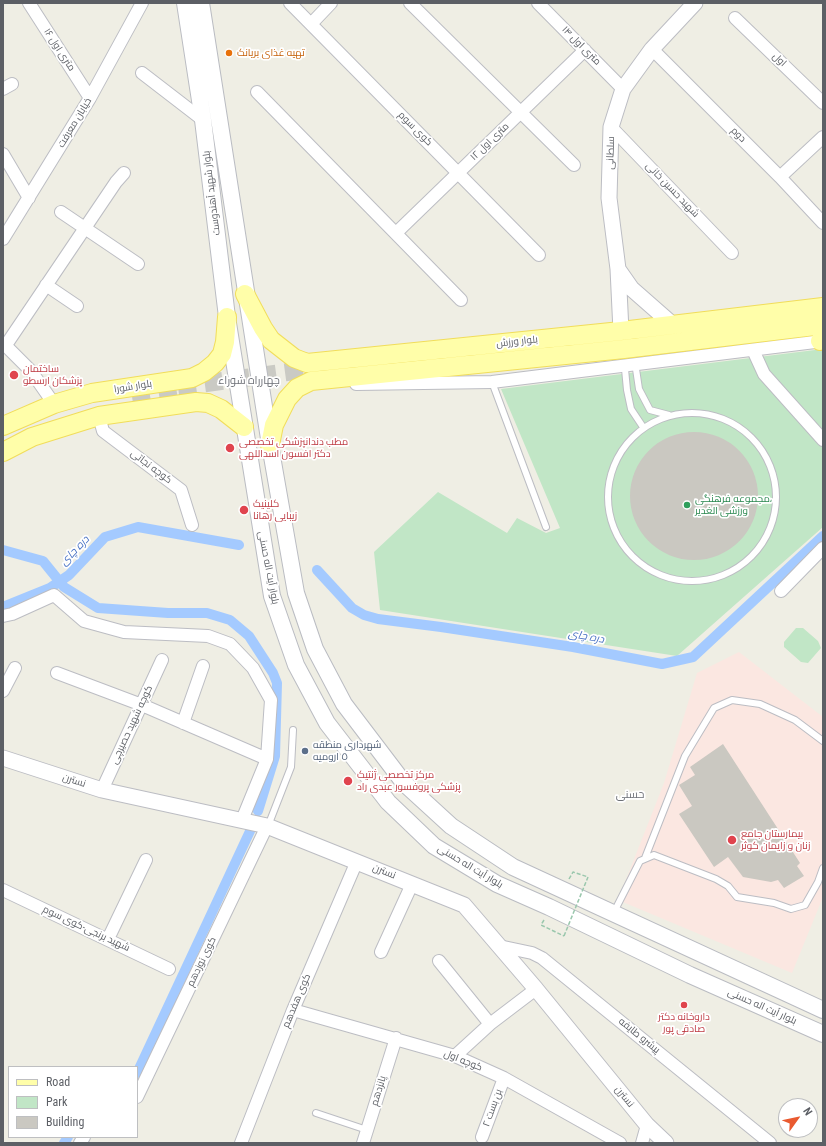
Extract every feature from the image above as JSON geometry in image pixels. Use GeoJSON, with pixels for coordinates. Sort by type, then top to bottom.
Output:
{"type":"FeatureCollection","features":[{"type":"Feature","properties":{"kind":"main road","name":"بلوار شهید آهندوست"},"geometry":{"type":"LineString","coordinates":[[185,3],[203,120],[227,317],[237,383]]}},
{"type":"Feature","properties":{"kind":"main road","name":"بلوار شهید آهندوست"},"geometry":{"type":"LineString","coordinates":[[201,3],[262,400]]}},
{"type":"Feature","properties":{"kind":"main road"},"geometry":{"type":"LineString","coordinates":[[245,294],[271,340],[294,358],[307,363]]}},
{"type":"Feature","properties":{"kind":"main road","name":"بلوار ورزش"},"geometry":{"type":"LineString","coordinates":[[307,363],[621,331],[823,307]]}},
{"type":"Feature","properties":{"kind":"main road","name":"بلوار شورا"},"geometry":{"type":"LineString","coordinates":[[3,426],[54,404],[92,393],[192,378],[204,372],[222,354],[225,342],[227,317]]}},
{"type":"Feature","properties":{"kind":"main road","name":"بلوار ورزش"},"geometry":{"type":"LineString","coordinates":[[270,445],[274,425],[287,400],[297,388],[311,381],[627,356],[822,337]]}},
{"type":"Feature","properties":{"kind":"main road"},"geometry":{"type":"LineString","coordinates":[[234,362],[256,359]]}},
{"type":"Feature","properties":{"kind":"main road"},"geometry":{"type":"LineString","coordinates":[[307,363],[302,366],[300,373],[302,377],[311,381]]}},
{"type":"Feature","properties":{"kind":"main road"},"geometry":{"type":"LineString","coordinates":[[192,378],[201,384],[203,389],[202,395],[196,402]]}},
{"type":"Feature","properties":{"kind":"main road","name":"بلوار آیت اله حسنی"},"geometry":{"type":"LineString","coordinates":[[237,383],[272,596],[296,664],[327,723],[388,802],[434,846],[497,884],[549,907],[690,975],[823,1034]]}},
{"type":"Feature","properties":{"kind":"main road"},"geometry":{"type":"LineString","coordinates":[[241,404],[262,400],[296,593],[315,649],[344,704],[404,783],[450,826],[513,867],[823,1010]]}},
{"type":"Feature","properties":{"kind":"main road"},"geometry":{"type":"LineString","coordinates":[[3,452],[32,437],[99,416],[196,402],[208,403],[221,408],[244,427]]}},
{"type":"Feature","properties":{"kind":"main road"},"geometry":{"type":"LineString","coordinates":[[690,975],[700,954]]}},
{"type":"Feature","properties":{"kind":"street","name":"۱۶ متری اول"},"geometry":{"type":"LineString","coordinates":[[29,3],[90,98]]}},
{"type":"Feature","properties":{"kind":"street","name":"خیابان معرفت"},"geometry":{"type":"LineString","coordinates":[[4,234],[29,198],[90,98],[142,3]]}},
{"type":"Feature","properties":{"kind":"street","name":"کوی سوم"},"geometry":{"type":"LineString","coordinates":[[290,3],[539,255]]}},
{"type":"Feature","properties":{"kind":"street"},"geometry":{"type":"LineString","coordinates":[[310,24],[332,3]]}},
{"type":"Feature","properties":{"kind":"street"},"geometry":{"type":"LineString","coordinates":[[410,3],[574,165]]}},
{"type":"Feature","properties":{"kind":"street","name":"۱۴ متری اول"},"geometry":{"type":"LineString","coordinates":[[538,3],[623,89]]}},
{"type":"Feature","properties":{"kind":"street","name":"سلطانی"},"geometry":{"type":"LineString","coordinates":[[621,331],[618,269],[609,198],[612,127],[623,89],[652,49],[695,3]]}},
{"type":"Feature","properties":{"kind":"street","name":"اول"},"geometry":{"type":"LineString","coordinates":[[736,18],[823,103]]}},
{"type":"Feature","properties":{"kind":"street","name":"دوم"},"geometry":{"type":"LineString","coordinates":[[652,49],[780,177],[823,223]]}},
{"type":"Feature","properties":{"kind":"street","name":"۱۲ متری اول"},"geometry":{"type":"LineString","coordinates":[[396,233],[585,50]]}},
{"type":"Feature","properties":{"kind":"street"},"geometry":{"type":"LineString","coordinates":[[142,73],[203,120]]}},
{"type":"Feature","properties":{"kind":"street"},"geometry":{"type":"LineString","coordinates":[[257,92],[461,300]]}},
{"type":"Feature","properties":{"kind":"street","name":"شهید حسین خانی"},"geometry":{"type":"LineString","coordinates":[[612,127],[732,253]]}},
{"type":"Feature","properties":{"kind":"street"},"geometry":{"type":"LineString","coordinates":[[780,177],[823,137]]}},
{"type":"Feature","properties":{"kind":"street"},"geometry":{"type":"LineString","coordinates":[[3,154],[29,198]]}},
{"type":"Feature","properties":{"kind":"street"},"geometry":{"type":"LineString","coordinates":[[54,404],[31,371],[4,344],[124,173]]}},
{"type":"Feature","properties":{"kind":"street"},"geometry":{"type":"LineString","coordinates":[[61,212],[84,229],[138,264]]}},
{"type":"Feature","properties":{"kind":"street"},"geometry":{"type":"LineString","coordinates":[[618,269],[632,289],[673,325]]}},
{"type":"Feature","properties":{"kind":"street"},"geometry":{"type":"LineString","coordinates":[[46,285],[78,306]]}},
{"type":"Feature","properties":{"kind":"street"},"geometry":{"type":"LineString","coordinates":[[333,379],[340,384],[492,382],[627,356],[753,350],[822,337]]}},
{"type":"Feature","properties":{"kind":"street"},"geometry":{"type":"LineString","coordinates":[[753,350],[764,374],[823,440]]}},
{"type":"Feature","properties":{"kind":"street","name":"کوچه نجاتی"},"geometry":{"type":"LineString","coordinates":[[99,416],[104,431],[182,490],[192,525]]}},
{"type":"Feature","properties":{"kind":"street"},"geometry":{"type":"LineString","coordinates":[[781,591],[823,548]]}},
{"type":"Feature","properties":{"kind":"street"},"geometry":{"type":"LineString","coordinates":[[3,616],[12,614],[54,595],[84,621],[124,632],[208,636],[230,644],[253,668],[271,700],[267,759],[242,820]]}},
{"type":"Feature","properties":{"kind":"street","name":"کوچه شهید حصیرچی"},"geometry":{"type":"LineString","coordinates":[[102,790],[162,660]]}},
{"type":"Feature","properties":{"kind":"street"},"geometry":{"type":"LineString","coordinates":[[183,723],[203,666]]}},
{"type":"Feature","properties":{"kind":"street"},"geometry":{"type":"LineString","coordinates":[[3,691],[15,668]]}},
{"type":"Feature","properties":{"kind":"street"},"geometry":{"type":"LineString","coordinates":[[57,673],[142,705],[267,759]]}},
{"type":"Feature","properties":{"kind":"street","name":"نسترن"},"geometry":{"type":"LineString","coordinates":[[3,758],[102,790],[268,826],[464,905],[536,989],[647,1125],[666,1143]]}},
{"type":"Feature","properties":{"kind":"street","name":"کوی نوزدهم"},"geometry":{"type":"LineString","coordinates":[[138,1095],[268,826]]}},
{"type":"Feature","properties":{"kind":"street"},"geometry":{"type":"LineString","coordinates":[[108,939],[146,860]]}},
{"type":"Feature","properties":{"kind":"street","name":"کوی هفدهم"},"geometry":{"type":"LineString","coordinates":[[241,1143],[293,1010],[357,861]]}},
{"type":"Feature","properties":{"kind":"street"},"geometry":{"type":"LineString","coordinates":[[381,952],[412,884]]}},
{"type":"Feature","properties":{"kind":"street","name":"شهید برنجی-کوی سوم"},"geometry":{"type":"LineString","coordinates":[[3,890],[169,968]]}},
{"type":"Feature","properties":{"kind":"street","name":"پیشرو طایفه"},"geometry":{"type":"LineString","coordinates":[[499,946],[532,953],[542,958],[770,1143]]}},
{"type":"Feature","properties":{"kind":"street"},"geometry":{"type":"LineString","coordinates":[[439,961],[490,1024]]}},
{"type":"Feature","properties":{"kind":"street"},"geometry":{"type":"LineString","coordinates":[[455,1056],[490,1024],[536,989]]}},
{"type":"Feature","properties":{"kind":"street","name":"کوچه اول"},"geometry":{"type":"LineString","coordinates":[[293,1010],[455,1056],[504,1078],[620,1143]]}},
{"type":"Feature","properties":{"kind":"street","name":"پانزدهم"},"geometry":{"type":"LineString","coordinates":[[364,1143],[396,1038]]}},
{"type":"Feature","properties":{"kind":"street","name":"بن بست ۲"},"geometry":{"type":"LineString","coordinates":[[482,1137],[504,1078]]}},
{"type":"Feature","properties":{"kind":"street"},"geometry":{"type":"LineString","coordinates":[[642,1143],[647,1125]]}},
{"type":"Feature","properties":{"kind":"lane"},"geometry":{"type":"LineString","coordinates":[[627,356],[636,369],[639,389],[650,410],[669,415]]}},
{"type":"Feature","properties":{"kind":"lane"},"geometry":{"type":"LineString","coordinates":[[627,356],[625,369],[631,409],[644,427]]}},
{"type":"Feature","properties":{"kind":"lane"},"geometry":{"type":"LineString","coordinates":[[492,382],[546,527]]}},
{"type":"Feature","properties":{"kind":"lane"},"geometry":{"type":"LineString","coordinates":[[696,412],[724,418],[748,433],[765,455],[775,482],[775,510],[767,536],[750,558],[726,574],[700,581],[672,579],[647,568],[627,550],[613,526],[608,499],[612,471],[624,447],[644,427],[669,415],[696,412]]}},
{"type":"Feature","properties":{"kind":"lane"},"geometry":{"type":"LineString","coordinates":[[645,858],[685,756],[714,708],[732,700],[760,704],[795,720],[823,741]]}},
{"type":"Feature","properties":{"kind":"lane"},"geometry":{"type":"LineString","coordinates":[[268,826],[291,767],[293,730]]}},
{"type":"Feature","properties":{"kind":"lane"},"geometry":{"type":"LineString","coordinates":[[614,913],[640,861],[654,855],[716,879],[728,886],[737,897],[774,903],[791,909],[805,905],[818,882],[823,868]]}},
{"type":"Feature","properties":{"kind":"lane"},"geometry":{"type":"LineString","coordinates":[[316,1113],[367,1130]]}},
{"type":"Feature","properties":{"kind":"path"},"geometry":{"type":"LineString","coordinates":[[541,925],[564,936],[588,877],[573,872]]}},
{"type":"Feature","properties":{"kind":"shaded area","name":"بیمارستان جامع زنان و زایمان کوثر"},"geometry":{"type":"Polygon","coordinates":[[[739,652],[823,717],[823,897],[792,973],[618,900],[664,783],[697,673],[739,652]]]}},
{"type":"Feature","properties":{"kind":"green space","name":"مجموعه فرهنگی، ورزشی الغدیر"},"geometry":{"type":"Polygon","coordinates":[[[823,349],[823,527],[677,656],[380,610],[374,552],[438,492],[507,533],[517,518],[546,533],[560,528],[501,389],[823,349]]]}},
{"type":"Feature","properties":{"kind":"green space"},"geometry":{"type":"Polygon","coordinates":[[[796,628],[803,628],[818,641],[821,648],[808,663],[801,662],[784,647],[784,642],[796,628]]]}},
{"type":"Feature","properties":{"kind":"building"},"geometry":{"type":"Polygon","coordinates":[[[688,432],[700,432],[719,436],[740,450],[754,471],[758,496],[754,521],[740,542],[719,556],[700,560],[688,560],[669,556],[648,542],[634,521],[630,502],[630,490],[634,471],[648,450],[669,436],[688,432]]]}},
{"type":"Feature","properties":{"kind":"building"},"geometry":{"type":"Polygon","coordinates":[[[723,744],[800,863],[797,866],[804,876],[784,888],[778,880],[771,882],[743,877],[728,857],[714,867],[679,814],[692,806],[679,785],[695,775],[690,767],[723,744]]]}},
{"type":"Feature","properties":{"kind":"waterway","name":"دره چای"},"geometry":{"type":"LineString","coordinates":[[3,607],[50,588],[69,575],[105,537],[138,527],[239,545]]}},
{"type":"Feature","properties":{"kind":"waterway","name":"دره چای"},"geometry":{"type":"LineString","coordinates":[[317,570],[352,608],[364,615],[378,619],[573,647],[662,664],[693,657],[823,536]]}},
{"type":"Feature","properties":{"kind":"waterway"},"geometry":{"type":"LineString","coordinates":[[3,550],[43,561],[64,587],[98,608],[168,613],[207,613],[230,620],[249,636],[273,673],[277,683],[275,756],[258,811]]}},
{"type":"Feature","properties":{"kind":"waterway"},"geometry":{"type":"LineString","coordinates":[[138,1071],[251,829]]}},
{"type":"Feature","properties":{"kind":"waterway"},"geometry":{"type":"LineString","coordinates":[[64,1143],[67,1138]]}},
{"type":"Feature","properties":{"kind":"tunnel"},"geometry":{"type":"LineString","coordinates":[[178,387],[325,367]]}},
{"type":"Feature","properties":{"kind":"tunnel"},"geometry":{"type":"LineString","coordinates":[[133,403],[195,393]]}},
{"type":"Feature","properties":{"kind":"place","name":"تهیه غذای بریانک"},"geometry":{"type":"Point","coordinates":[229,53]}},
{"type":"Feature","properties":{"kind":"place","name":"ساختمان پزشکان ارسطو"},"geometry":{"type":"Point","coordinates":[14,375]}},
{"type":"Feature","properties":{"kind":"place","name":"مطب دندانپزشکی تخصصی دکتر افسون اسداللهی"},"geometry":{"type":"Point","coordinates":[230,448]}},
{"type":"Feature","properties":{"kind":"place","name":"مجموعه فرهنگی، ورزشی الغدیر"},"geometry":{"type":"Point","coordinates":[687,505]}},
{"type":"Feature","properties":{"kind":"place","name":"کلینیک زیبایی رهانا"},"geometry":{"type":"Point","coordinates":[244,510]}},
{"type":"Feature","properties":{"kind":"place","name":"شهردارى منطقه ٥ ارومیه"},"geometry":{"type":"Point","coordinates":[305,751]}},
{"type":"Feature","properties":{"kind":"place","name":"مرکز تخصصی ژنتیک پزشکی پروفسور عبدی راد"},"geometry":{"type":"Point","coordinates":[348,781]}},
{"type":"Feature","properties":{"kind":"place","name":"بیمارستان جامع زنان و زایمان کوثر"},"geometry":{"type":"Point","coordinates":[732,840]}},
{"type":"Feature","properties":{"kind":"place","name":"داروخانه دکتر صادقی پور"},"geometry":{"type":"Point","coordinates":[684,1005]}},
{"type":"Feature","properties":{"kind":"district","name":"چهارراه شوراء"},"geometry":{"type":"Point","coordinates":[249,381]}},
{"type":"Feature","properties":{"kind":"district","name":"حسنی"},"geometry":{"type":"Point","coordinates":[630,795]}}]}
